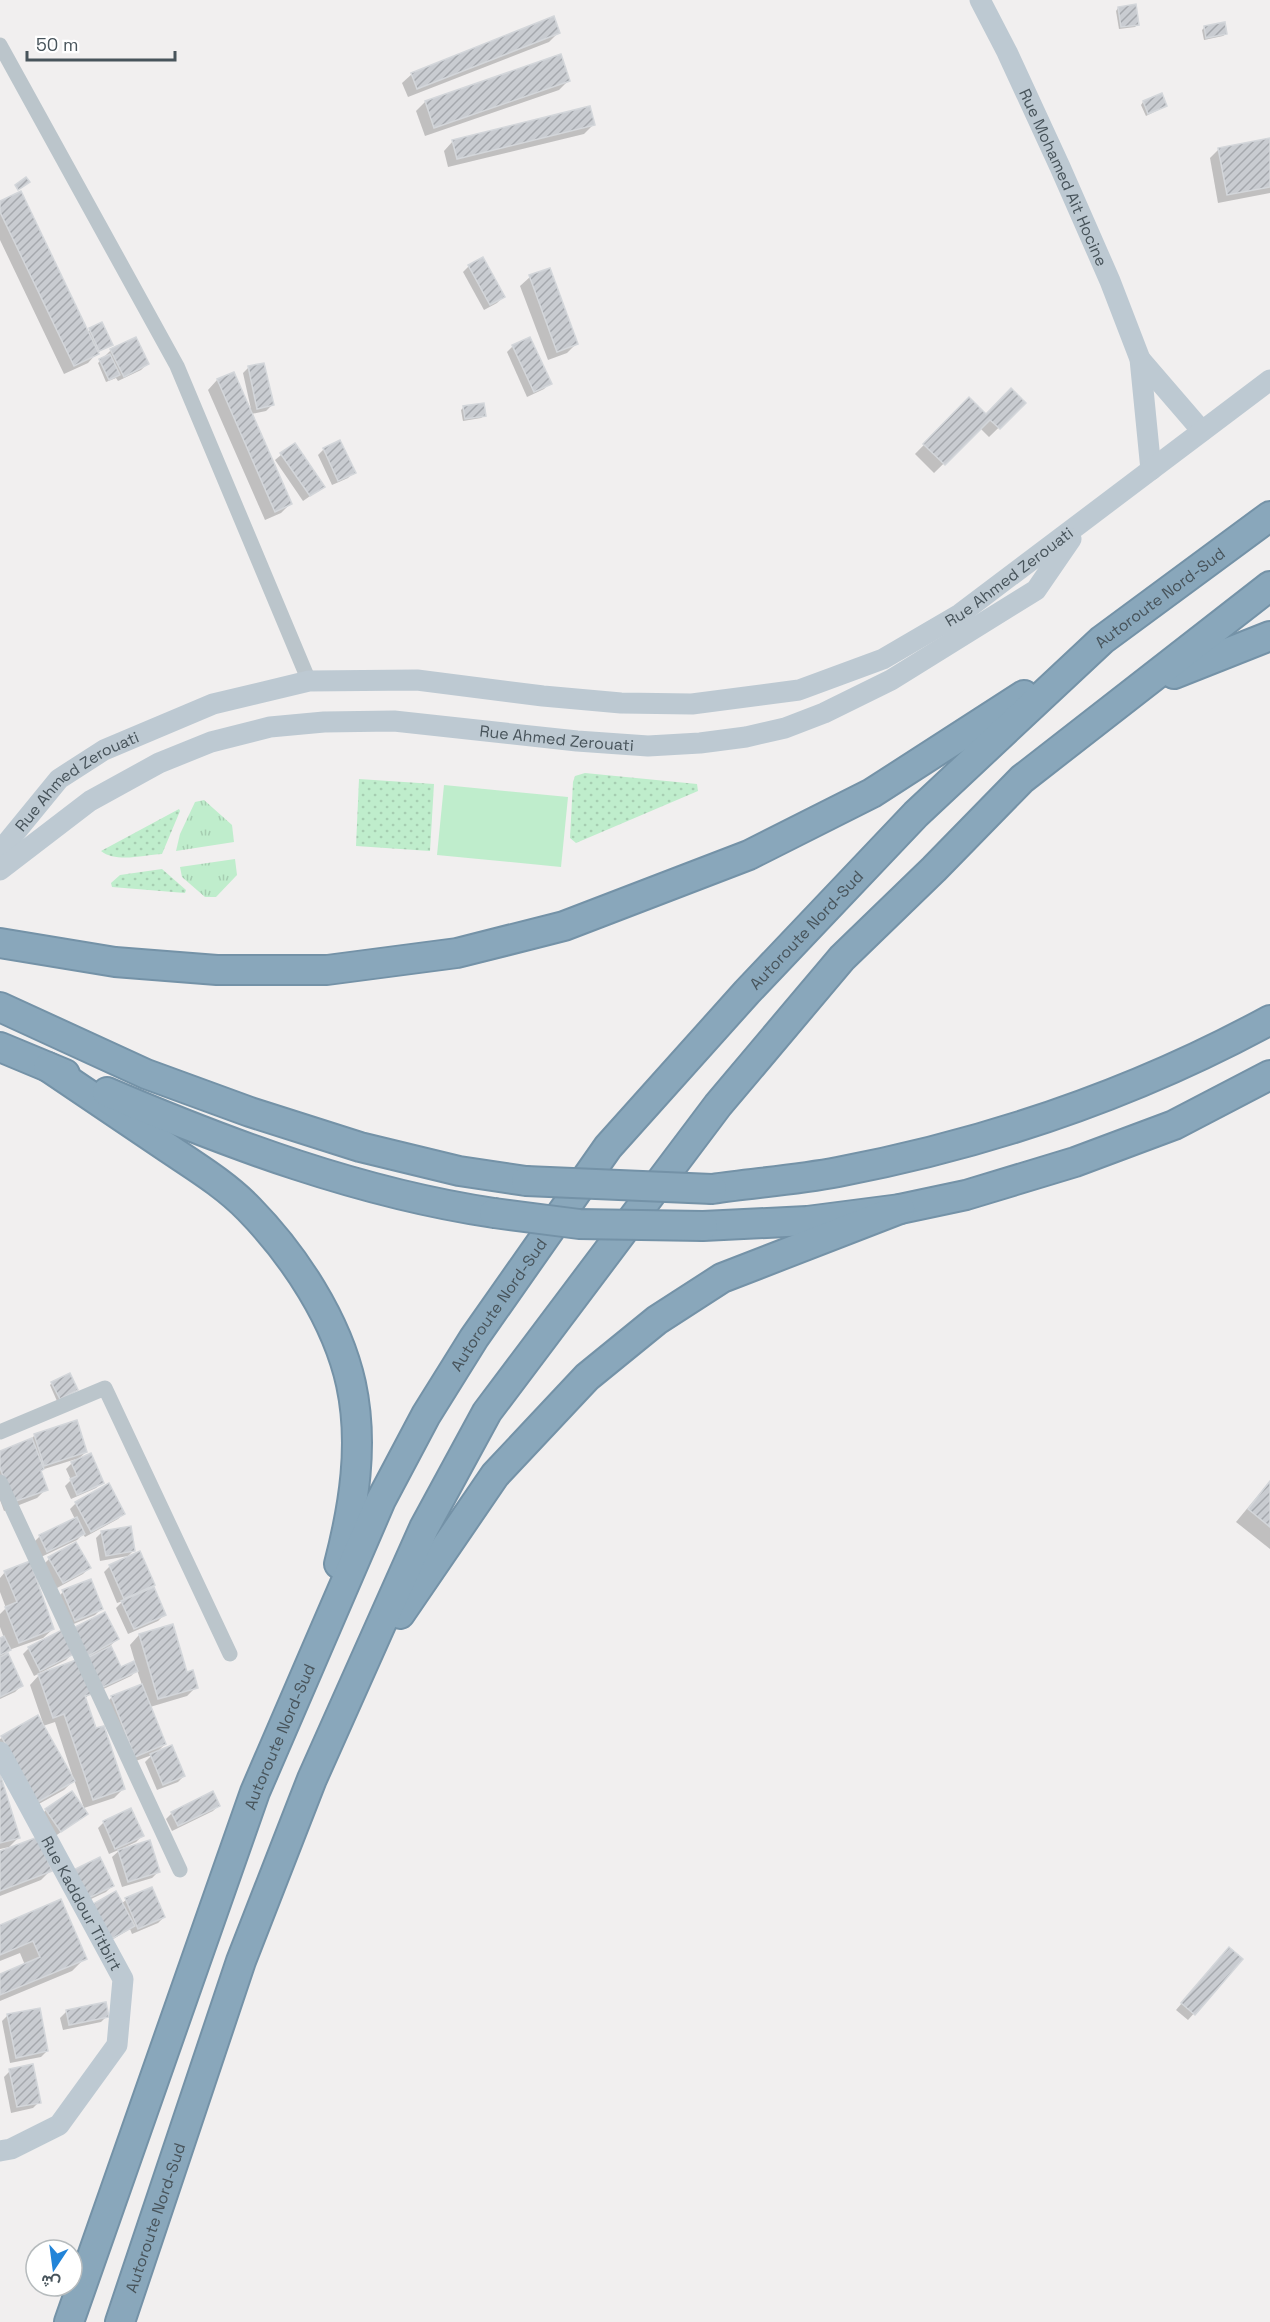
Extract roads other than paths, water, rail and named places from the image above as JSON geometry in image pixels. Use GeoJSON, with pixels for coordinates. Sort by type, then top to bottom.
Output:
{"type":"FeatureCollection","features":[{"type":"Feature","properties":{"kind":"highway","name":"Autoroute Nord-Sud"},"geometry":{"type":"LineString","coordinates":[[69,2322],[255,1792],[381,1500],[426,1415],[474,1338],[608,1147],[747,992],[916,814],[1102,640],[1270,516]]}},
{"type":"Feature","properties":{"kind":"highway","name":"Autoroute Nord-Sud"},"geometry":{"type":"LineString","coordinates":[[120,2322],[241,1960],[312,1779],[424,1527],[487,1412],[718,1105],[842,958],[1022,779],[1270,586]]}},
{"type":"Feature","properties":{"kind":"highway"},"geometry":{"type":"LineString","coordinates":[[1144,686],[1270,636]]}},
{"type":"Feature","properties":{"kind":"highway"},"geometry":{"type":"LineString","coordinates":[[0,943],[115,962],[217,970],[327,970],[457,953],[564,926],[749,855],[872,793],[999,712],[1102,640]]}},
{"type":"Feature","properties":{"kind":"highway"},"geometry":{"type":"LineString","coordinates":[[0,1007],[146,1074],[250,1112],[360,1147],[459,1171],[526,1181],[712,1189],[837,1172],[942,1149],[1042,1121],[1140,1084],[1270,1020]]}},
{"type":"Feature","properties":{"kind":"highway"},"geometry":{"type":"LineString","coordinates":[[0,1047],[155,1113],[274,1156],[375,1188],[441,1205],[579,1224],[703,1226],[807,1221],[900,1209],[966,1195],[1075,1162],[1174,1125],[1270,1075]]}},
{"type":"Feature","properties":{"kind":"highway"},"geometry":{"type":"LineString","coordinates":[[48,1067],[201,1170],[248,1208],[311,1287],[336,1340],[351,1384],[357,1432],[355,1489],[346,1540],[320,1641]]}},
{"type":"Feature","properties":{"kind":"highway"},"geometry":{"type":"LineString","coordinates":[[355,1681],[495,1475],[587,1377],[657,1320],[722,1278],[900,1209]]}},
{"type":"Feature","properties":{"kind":"main road","name":"Rue Mohamed Ait Hocine"},"geometry":{"type":"LineString","coordinates":[[980,0],[1008,52],[1060,167],[1110,280],[1140,359]]}},
{"type":"Feature","properties":{"kind":"main road"},"geometry":{"type":"LineString","coordinates":[[1140,359],[1202,431]]}},
{"type":"Feature","properties":{"kind":"main road"},"geometry":{"type":"LineString","coordinates":[[1140,359],[1150,470]]}},
{"type":"Feature","properties":{"kind":"main road","name":"Rue Ahmed Zerouati"},"geometry":{"type":"LineString","coordinates":[[0,851],[59,779],[104,750],[213,704],[309,681],[417,680],[621,703],[692,704],[800,690],[883,659],[960,614],[1270,380]]}},
{"type":"Feature","properties":{"kind":"main road","name":"Rue Ahmed Zerouati"},"geometry":{"type":"LineString","coordinates":[[0,870],[90,801],[159,763],[211,742],[270,727],[324,722],[394,721],[577,741],[648,746],[746,737],[785,728],[891,680],[1036,590],[1082,524]]}},
{"type":"Feature","properties":{"kind":"main road","name":"Rue Kaddour Titbirt"},"geometry":{"type":"LineString","coordinates":[[0,1752],[123,1979],[117,2045],[58,2125],[11,2149],[0,2151]]}},
{"type":"Feature","properties":{"kind":"street"},"geometry":{"type":"LineString","coordinates":[[0,45],[177,366],[309,681]]}},
{"type":"Feature","properties":{"kind":"street"},"geometry":{"type":"LineString","coordinates":[[0,1432],[105,1388],[230,1654]]}},
{"type":"Feature","properties":{"kind":"street"},"geometry":{"type":"LineString","coordinates":[[0,1482],[180,1870]]}}]}
